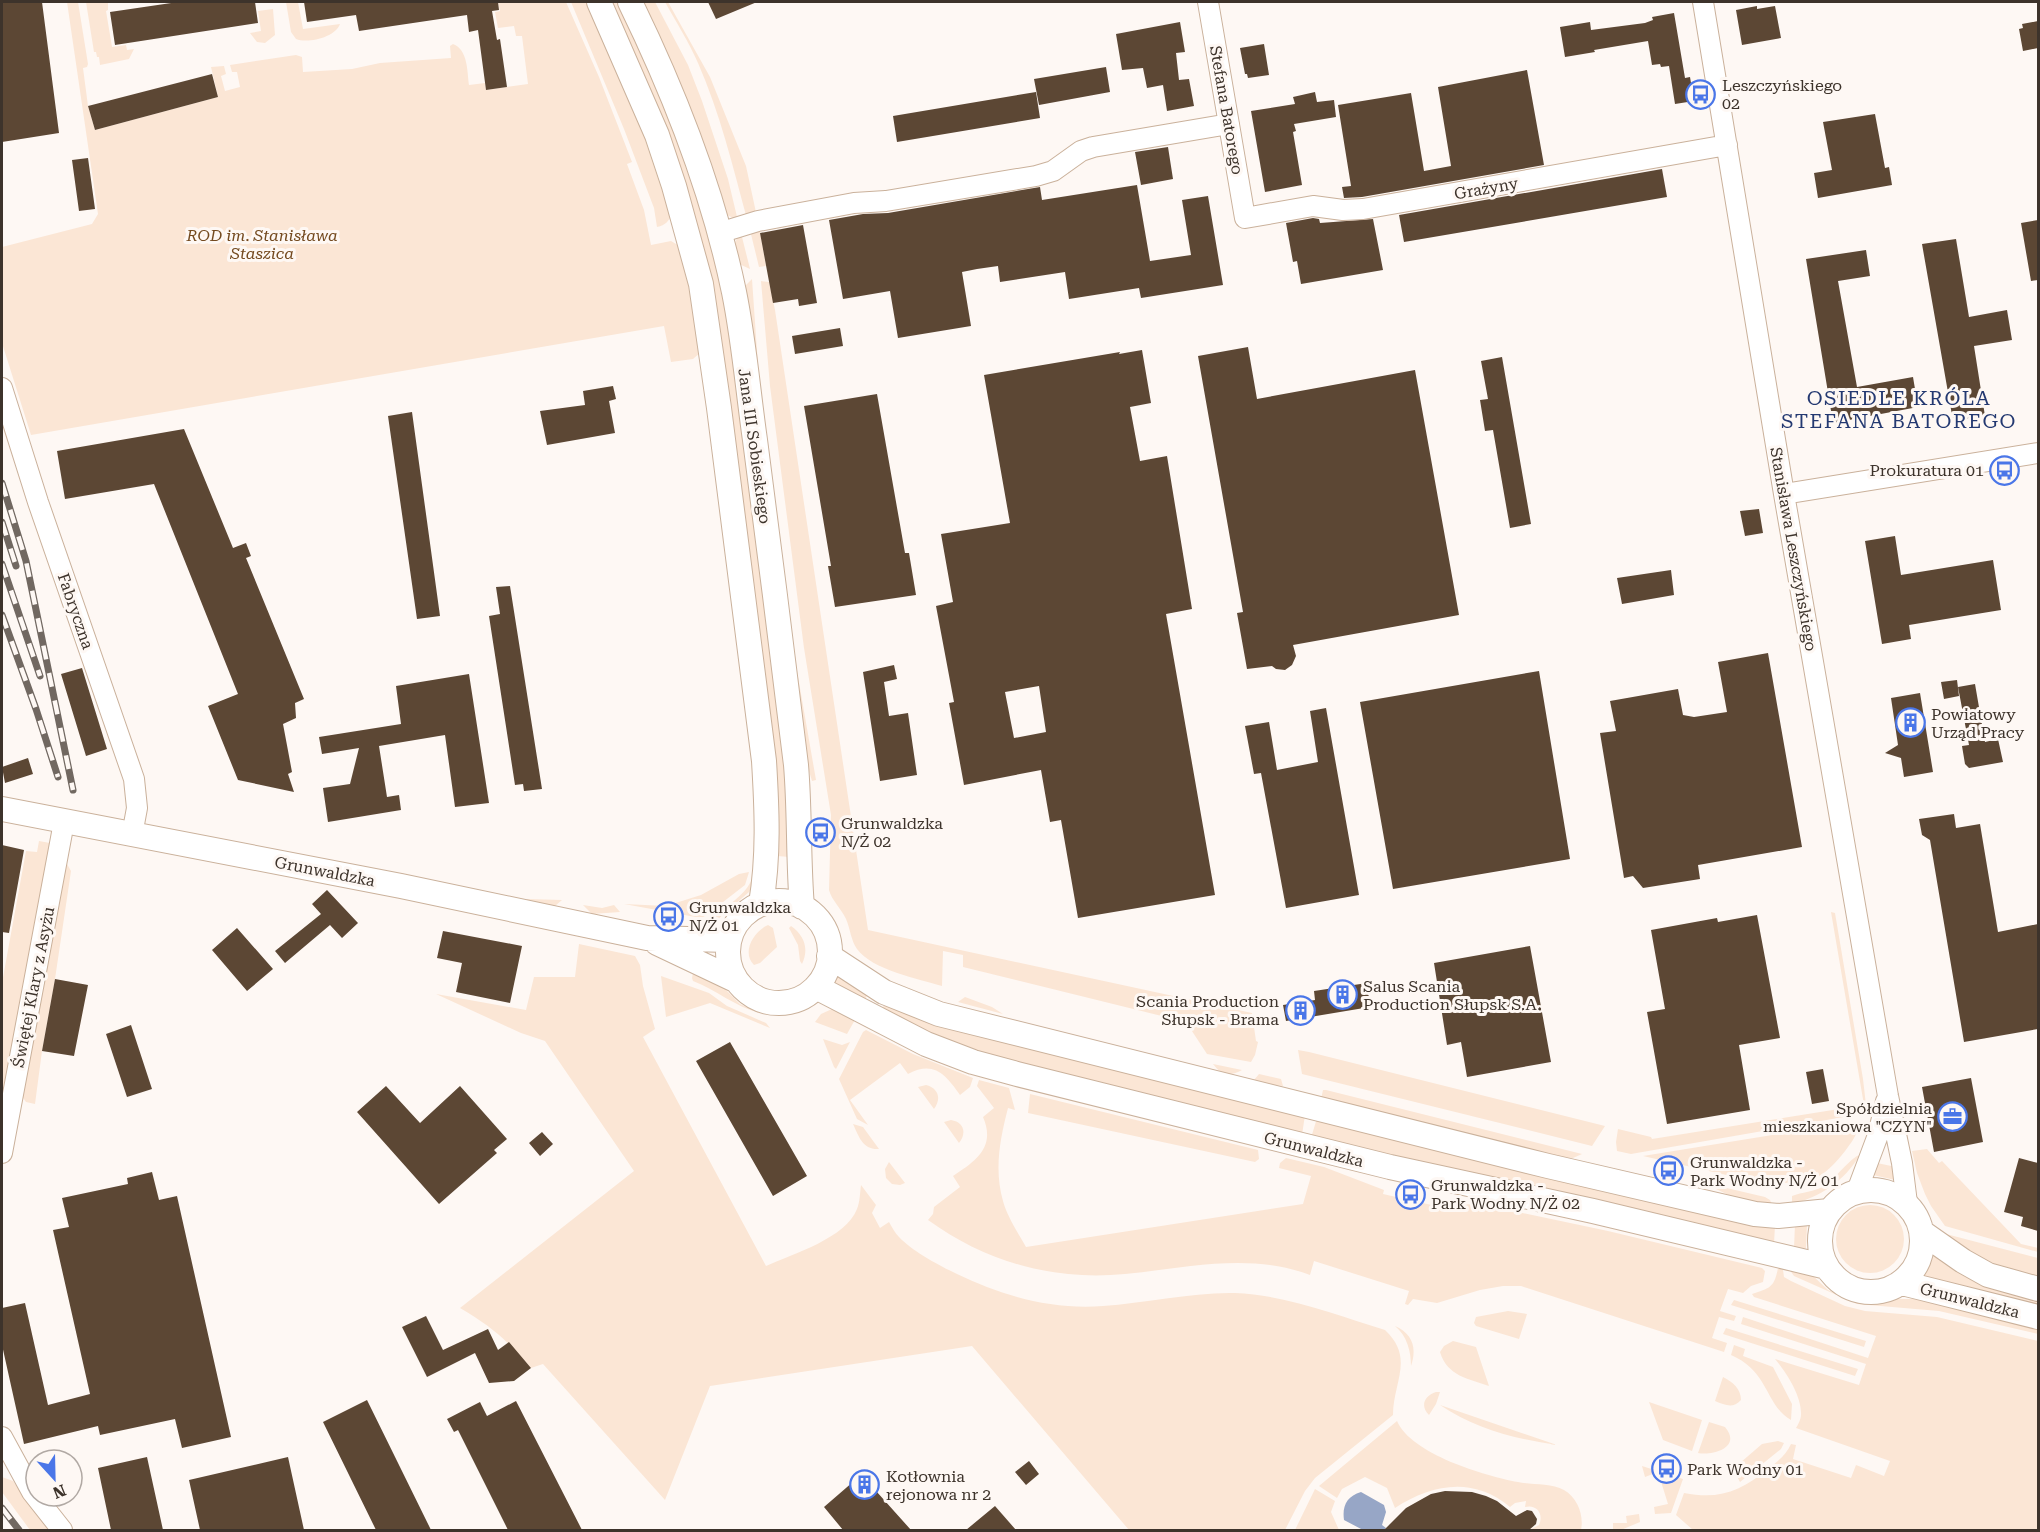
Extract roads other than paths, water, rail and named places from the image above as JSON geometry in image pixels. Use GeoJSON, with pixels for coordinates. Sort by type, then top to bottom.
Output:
{"type":"FeatureCollection","features":[{"type":"Feature","properties":{"kind":"street","name":"Jana III Sobieskiego"},"geometry":{"type":"LineString","coordinates":[[599,2],[657,135],[674,186],[700,284],[719,408],[764,761],[768,820],[767,861],[761,904]]}},
{"type":"Feature","properties":{"kind":"street","name":"Jana III Sobieskiego"},"geometry":{"type":"LineString","coordinates":[[630,2],[679,114],[698,164],[719,233],[737,313],[795,753],[802,907]]}},
{"type":"Feature","properties":{"kind":"street","name":"Stefana Batorego"},"geometry":{"type":"LineString","coordinates":[[1208,2],[1245,218]]}},
{"type":"Feature","properties":{"kind":"street","name":"Stanisława Leszczyńskiego"},"geometry":{"type":"LineString","coordinates":[[1703,2],[1784,494],[1888,1096],[1902,1163],[1907,1203]]}},
{"type":"Feature","properties":{"kind":"street"},"geometry":{"type":"LineString","coordinates":[[719,233],[758,221],[854,202],[886,201],[1036,176],[1053,171],[1081,151],[1093,147],[1229,124]]}},
{"type":"Feature","properties":{"kind":"street","name":"Grażyny"},"geometry":{"type":"LineString","coordinates":[[1245,218],[1313,206],[1343,210],[1363,209],[1726,145]]}},
{"type":"Feature","properties":{"kind":"street","name":"Fabryczna"},"geometry":{"type":"LineString","coordinates":[[2,388],[38,502],[134,779],[137,808],[132,835]]}},
{"type":"Feature","properties":{"kind":"street"},"geometry":{"type":"LineString","coordinates":[[1784,494],[2038,453]]}},
{"type":"Feature","properties":{"kind":"street","name":"Grunwaldzka"},"geometry":{"type":"LineString","coordinates":[[2,809],[401,886],[647,938],[729,940]]}},
{"type":"Feature","properties":{"kind":"street","name":"Świętej Klary z Asyżu"},"geometry":{"type":"LineString","coordinates":[[2,1153],[64,822]]}},
{"type":"Feature","properties":{"kind":"street"},"geometry":{"type":"LineString","coordinates":[[775,901],[789,902],[802,907],[823,927],[828,941],[829,956],[825,972],[816,987],[801,998],[779,1003],[766,1002],[754,997],[735,980],[729,960],[729,940],[736,925],[747,913],[761,904],[775,901]]}},
{"type":"Feature","properties":{"kind":"street","name":"Grunwaldzka"},"geometry":{"type":"LineString","coordinates":[[647,938],[735,980]]}},
{"type":"Feature","properties":{"kind":"street"},"geometry":{"type":"LineString","coordinates":[[829,956],[884,992],[939,1014],[1548,1166],[1755,1214],[1778,1216],[1829,1211]]}},
{"type":"Feature","properties":{"kind":"street","name":"Grunwaldzka"},"geometry":{"type":"LineString","coordinates":[[816,987],[926,1044],[973,1062],[1390,1167],[1593,1211],[1827,1267]]}},
{"type":"Feature","properties":{"kind":"street","name":"Stanisława Leszczyńskiego"},"geometry":{"type":"LineString","coordinates":[[1857,1191],[1876,1141],[1888,1096]]}},
{"type":"Feature","properties":{"kind":"street"},"geometry":{"type":"LineString","coordinates":[[1875,1189],[1892,1193],[1907,1203],[1917,1216],[1923,1233],[1922,1251],[1915,1269],[1902,1282],[1882,1292],[1861,1292],[1841,1283],[1827,1267],[1820,1249],[1821,1229],[1829,1211],[1841,1198],[1857,1191],[1875,1189]]}},
{"type":"Feature","properties":{"kind":"street","name":"Grunwaldzka"},"geometry":{"type":"LineString","coordinates":[[1923,1233],[1963,1261],[1988,1275],[2038,1289]]}},
{"type":"Feature","properties":{"kind":"street","name":"Grunwaldzka"},"geometry":{"type":"LineString","coordinates":[[1902,1282],[2038,1317]]}},
{"type":"Feature","properties":{"kind":"street"},"geometry":{"type":"LineString","coordinates":[[2,1437],[32,1492],[62,1530]]}},
{"type":"Feature","properties":{"kind":"water"},"geometry":{"type":"Polygon","coordinates":[[[1361,1492],[1384,1505],[1386,1512],[1382,1525],[1386,1528],[1385,1530],[1363,1530],[1344,1520],[1346,1502],[1361,1492]]]}},
{"type":"Feature","properties":{"kind":"railway"},"geometry":{"type":"LineString","coordinates":[[2,483],[26,561],[73,790]]}},
{"type":"Feature","properties":{"kind":"railway"},"geometry":{"type":"LineString","coordinates":[[2,522],[16,566]]}},
{"type":"Feature","properties":{"kind":"railway"},"geometry":{"type":"LineString","coordinates":[[2,564],[40,676]]}},
{"type":"Feature","properties":{"kind":"railway"},"geometry":{"type":"LineString","coordinates":[[2,615],[58,777]]}},
{"type":"Feature","properties":{"kind":"railway"},"geometry":{"type":"LineString","coordinates":[[2,1508],[19,1530]]}},
{"type":"Feature","properties":{"kind":"place","name":"Leszczyńskiego 02"},"geometry":{"type":"Point","coordinates":[1701,94]}},
{"type":"Feature","properties":{"kind":"place","name":"Prokuratura 01"},"geometry":{"type":"Point","coordinates":[2005,470]}},
{"type":"Feature","properties":{"kind":"place","name":"Powiatowy Urząd Pracy"},"geometry":{"type":"Point","coordinates":[1910,723]}},
{"type":"Feature","properties":{"kind":"place","name":"Grunwaldzka N/Ż 02"},"geometry":{"type":"Point","coordinates":[820,832]}},
{"type":"Feature","properties":{"kind":"place","name":"Grunwaldzka N/Ż 01"},"geometry":{"type":"Point","coordinates":[668,916]}},
{"type":"Feature","properties":{"kind":"place","name":"Salus Scania Production Słupsk S.A."},"geometry":{"type":"Point","coordinates":[1342,995]}},
{"type":"Feature","properties":{"kind":"place","name":"Scania Production Słupsk - Brama"},"geometry":{"type":"Point","coordinates":[1300,1010]}},
{"type":"Feature","properties":{"kind":"place","name":"Spółdzielnia mieszkaniowa \"CZYN\""},"geometry":{"type":"Point","coordinates":[1953,1117]}},
{"type":"Feature","properties":{"kind":"place","name":"Grunwaldzka - Park Wodny N/Ż 01"},"geometry":{"type":"Point","coordinates":[1669,1171]}},
{"type":"Feature","properties":{"kind":"place","name":"Grunwaldzka - Park Wodny N/Ż 02"},"geometry":{"type":"Point","coordinates":[1410,1194]}},
{"type":"Feature","properties":{"kind":"place","name":"Park Wodny 01"},"geometry":{"type":"Point","coordinates":[1666,1469]}},
{"type":"Feature","properties":{"kind":"place","name":"Kotłownia rejonowa nr 2"},"geometry":{"type":"Point","coordinates":[865,1485]}},
{"type":"Feature","properties":{"kind":"district","name":"OSIEDLE KRÓLA STEFANA BATOREGO"},"geometry":{"type":"Point","coordinates":[1899,410]}},
{"type":"Feature","properties":{"kind":"park label","name":"ROD im. Stanisława Staszica"},"geometry":{"type":"Point","coordinates":[262,244]}}]}
